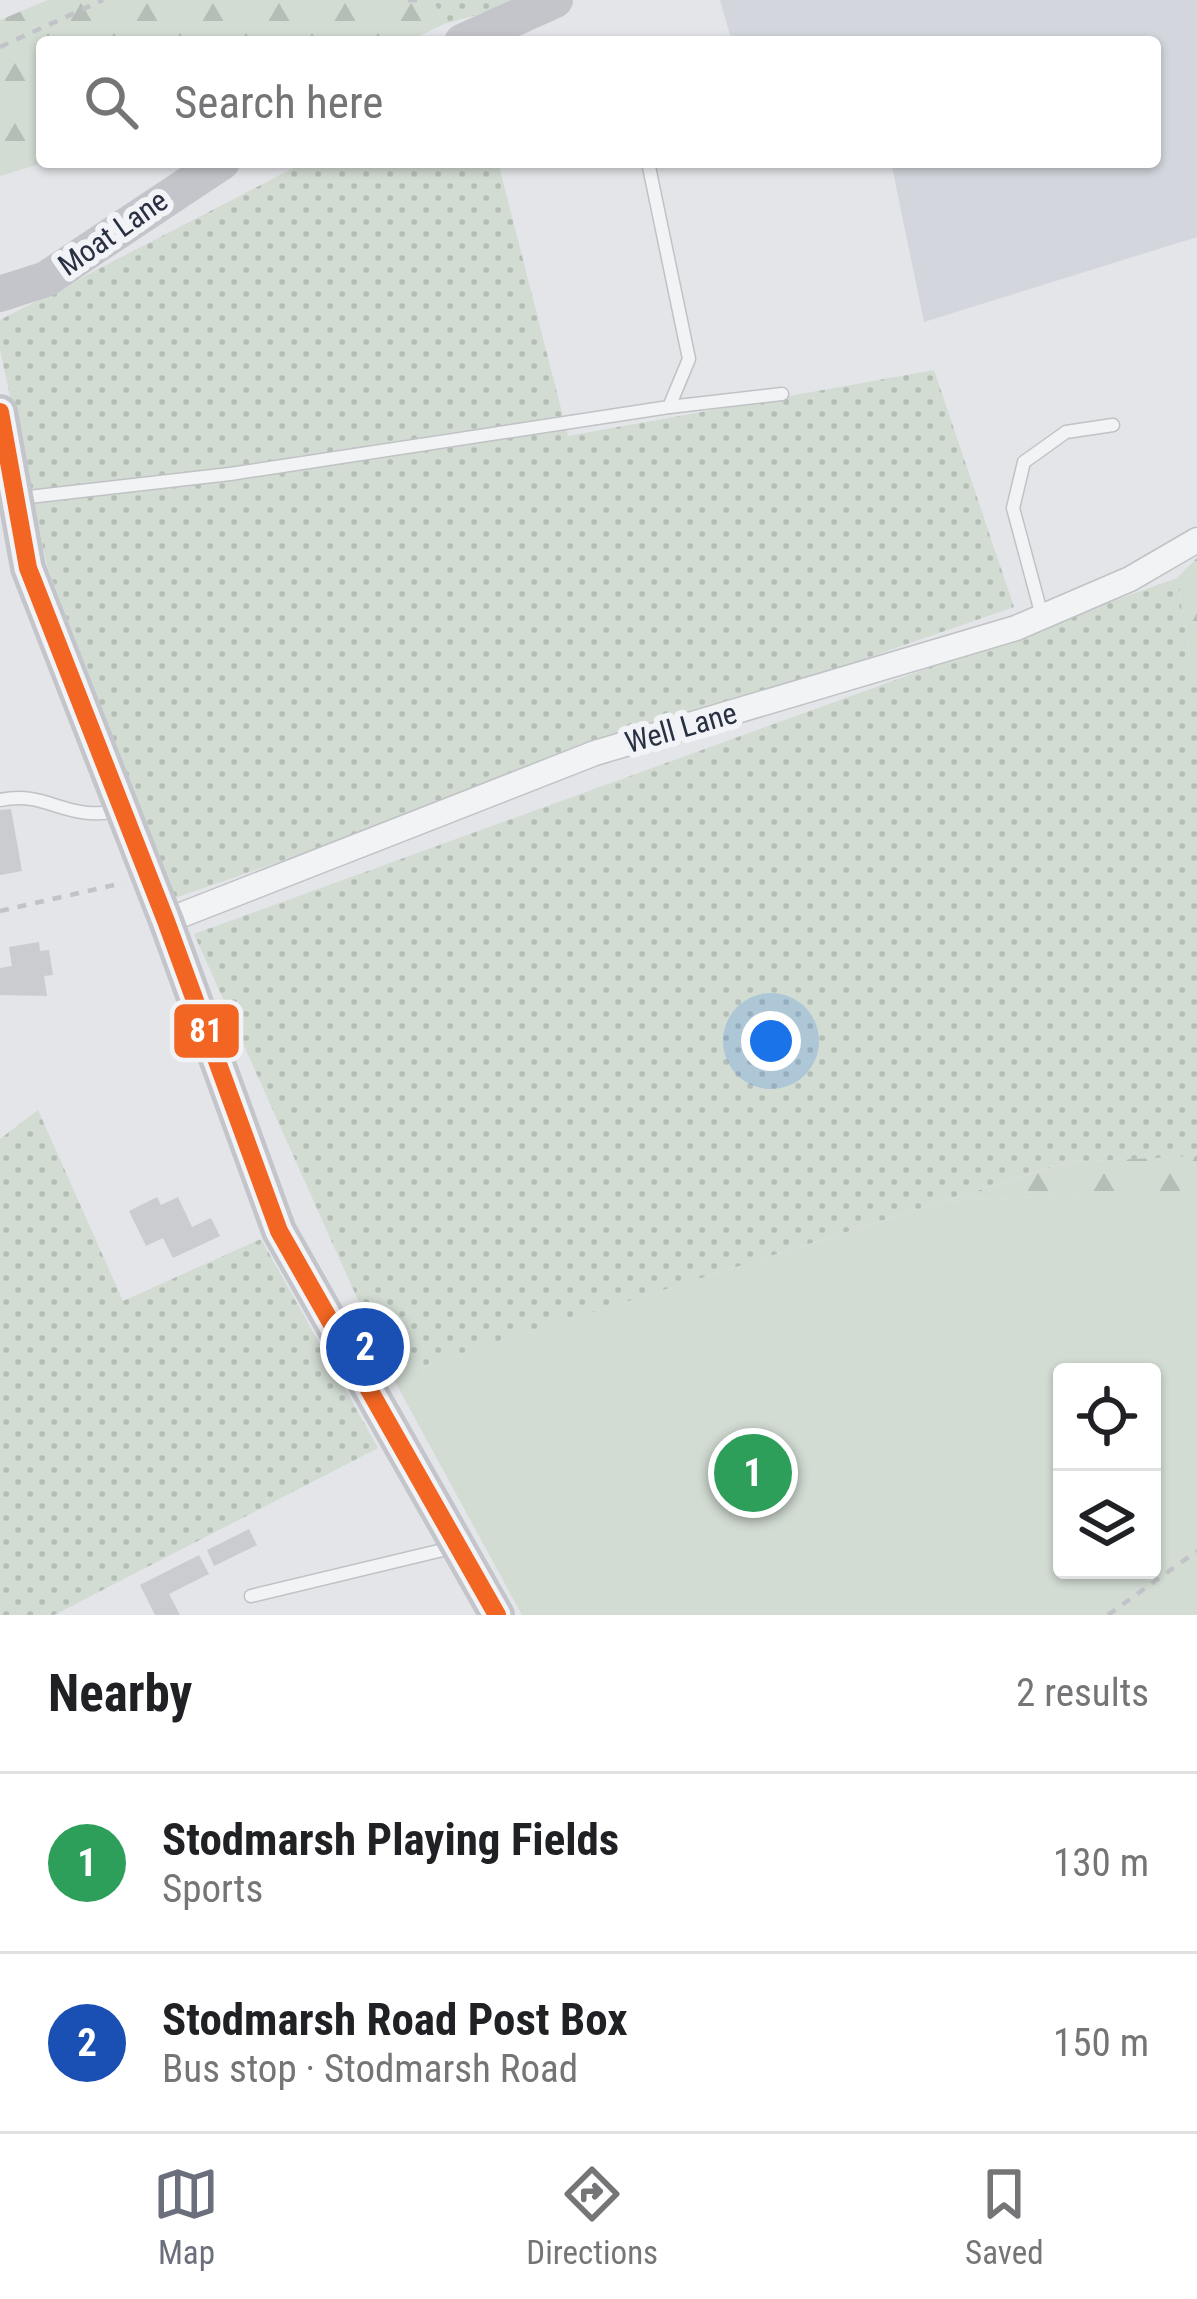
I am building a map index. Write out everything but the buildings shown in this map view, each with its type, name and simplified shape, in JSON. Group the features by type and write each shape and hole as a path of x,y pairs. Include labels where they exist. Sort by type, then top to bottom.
{"street":[{"path":"475,36 555,0"},
{"name":"Moat Lane","path":"0,294 46,279 213,168"},
{"path":"0,412 28,568 166,921 279,1231 497,1615"},
{"name":"Well Lane","path":"166,921 595,753 1016,628 1130,579 1197,540"}],"lane":[{"path":"649,168 689,359 669,407"},
{"path":"19,499 230,474 782,394"},
{"path":"1042,617 1013,508 1024,462 1066,431 1113,425"},
{"path":"0,800 44,801 82,817 121,810"},
{"path":"251,1596 458,1546"}],"path":[{"path":"0,47 103,0"},
{"path":"408,0 418,0"},
{"path":"0,911 147,878"},
{"path":"1108,1615 1197,1551"}],"shaded area":[{"path":"720,0 1197,0 1197,237 924,322 892,168 1161,168 1161,36 730,36"}],"green space":[{"path":"48,0 433,0 444,24 419,36 36,36 36,165 0,176 0,20"},
{"path":"433,0 532,0 444,24"},
{"path":"293,168 500,168 568,436 934,370 1014,607 175,898 47,566 0,350 0,320"},
{"path":"1197,558 1197,673 1192,671 1177,578"},
{"path":"1177,578 1192,671 1197,673 1197,1156 1068,1162 392,1376 194,934"},
{"path":"38,1110 123,1301 261,1239 378,1448 54,1615 0,1615 0,1139"},
{"path":"1197,1156 1197,1212 1087,1195 945,1201 1069,1162"},
{"path":"1087,1195 1197,1212 1197,1615 522,1615 392,1376 945,1201"}],"transit line":[{"name":"81","path":"0,412 28,568 166,921 279,1231 497,1615"}],"place":[{"name":"Stodmarsh Road Post Box","path":"365,1347"},
{"name":"Stodmarsh Playing Fields","path":"753,1473"}]}
